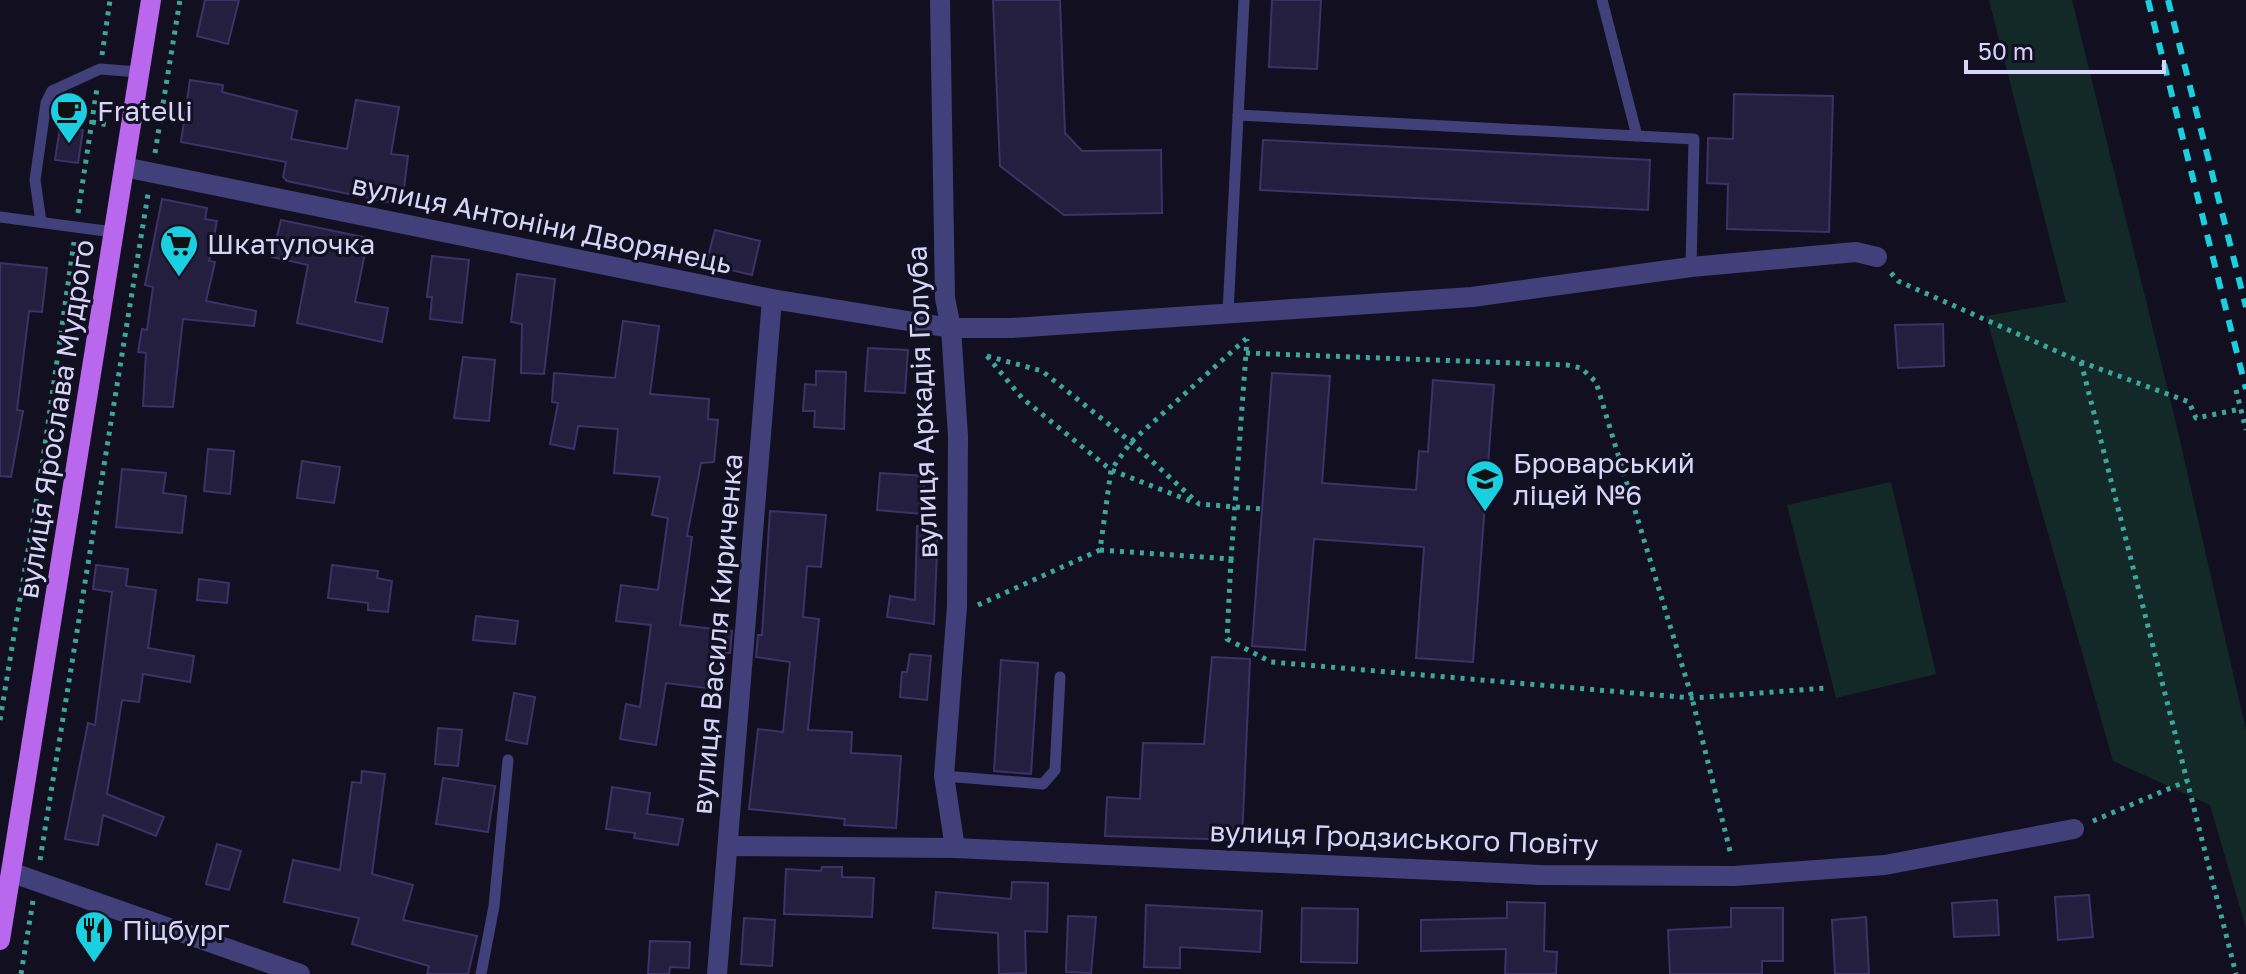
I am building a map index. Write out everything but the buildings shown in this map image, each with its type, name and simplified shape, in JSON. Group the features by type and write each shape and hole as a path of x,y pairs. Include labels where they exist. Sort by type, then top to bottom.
{"main road":[{"name":"вулиця Ярослава Мудрого","path":"1,930 13,873 151,0"}],"street":[{"name":"вулиця Аркадія Голуба","path":"940,0 945,298 951,328 958,436 957,606 944,776 955,848"},
{"name":"вулиця Антоніни Дворянець","path":"124,167 772,299 951,328 1472,297 1691,267 1856,252 1877,257"},
{"name":"вулиця Василя Кириченка","path":"717,974 772,299"},
{"name":"вулиця Гродзиського Повіту","path":"728,846 955,848 1540,875 1734,876 1885,865 2074,829"},
{"path":"13,873 300,974"}],"lane":[{"path":"1238,313 1238,115 1244,0"},
{"path":"1602,0 1637,136"},
{"path":"41,222 35,180 46,103 52,91 100,69 139,72"},
{"path":"1238,115 1694,139 1691,267"},
{"path":"0,217 113,232"},
{"path":"944,776 1043,784 1055,770 1060,677"},
{"path":"481,974 494,906 508,760"}],"path":[{"path":"0,720 42,466 110,0"},
{"path":"21,974 180,0"},
{"path":"92,122 108,125"},
{"path":"1877,257 1898,281 2081,362 2189,402 2196,418 2241,409"},
{"path":"1238,313 1247,338 1227,639 1271,662 1692,698 1827,688"},
{"path":"951,328 987,356 1022,398 1111,470 1199,504 1262,509"},
{"path":"1100,550 1111,470 1131,442 1247,338"},
{"path":"1246,353 1567,365 1589,374 1596,382 1692,698 1734,876"},
{"path":"987,356 1042,371 1131,442 1199,504"},
{"path":"2081,362 2236,974"},
{"path":"2236,390 2246,430"},
{"path":"957,606 978,604 1100,550 1231,559"},
{"path":"2074,829 2187,781"}],"green space":[{"path":"1989,0 2072,0 2175,419 2246,730 2246,928 2210,805 2113,761 1986,316 2066,302"},
{"path":"1891,482 1936,674 1836,698 1787,505"}],"railway":[{"path":"2148,0 2246,389"},
{"path":"2168,0 2246,307"}],"place":[{"name":"Fratelli","path":"69,145"},
{"name":"Шкатулочка","path":"179,278"},
{"name":"Броварський ліцей №6","path":"1485,513"},
{"name":"Піцбург","path":"94,964"}]}
